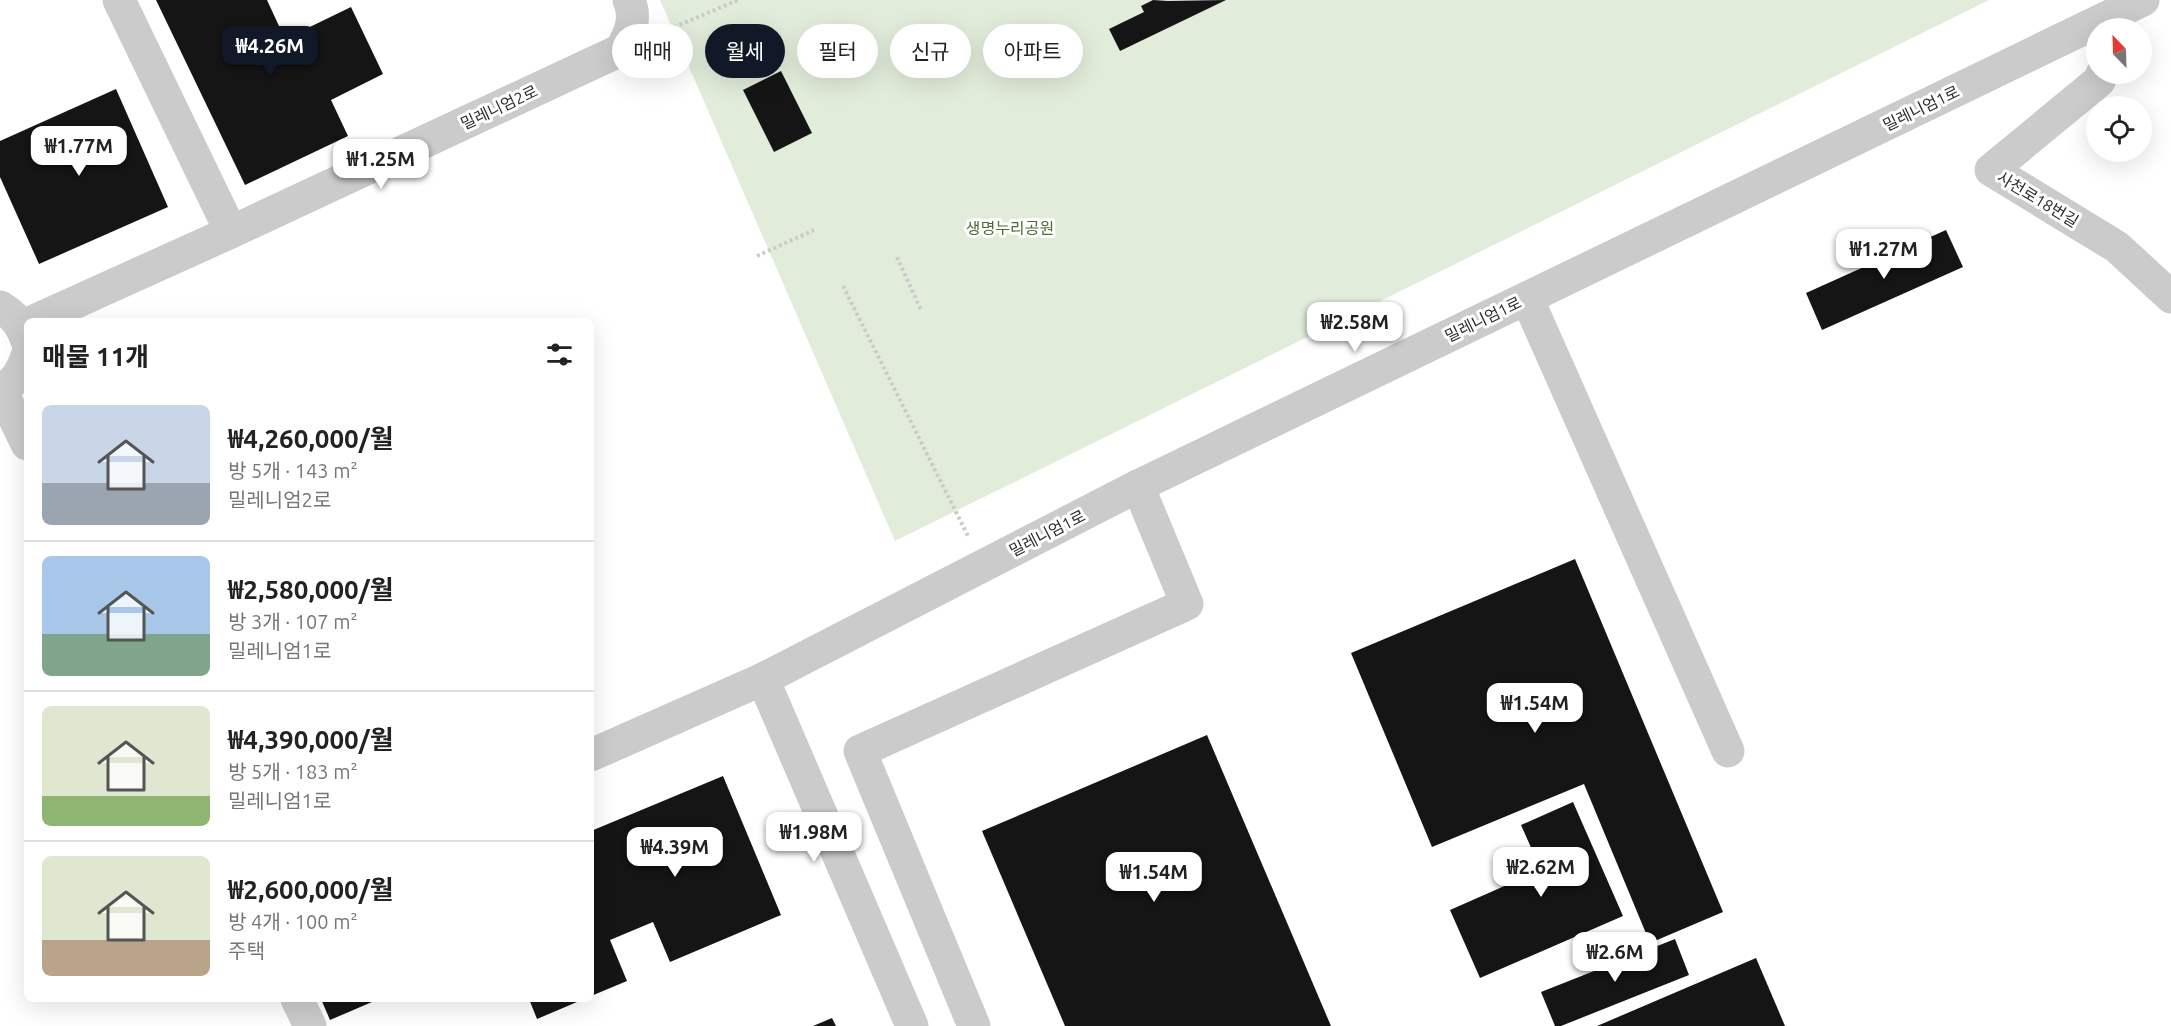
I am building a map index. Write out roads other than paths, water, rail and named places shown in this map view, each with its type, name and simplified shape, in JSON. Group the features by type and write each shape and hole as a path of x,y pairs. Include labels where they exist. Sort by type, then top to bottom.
{"street":[{"path":"119,0 231,232"},
{"name":"밀레니엄2로","path":"47,318 621,50 632,31 632,6 629,0"},
{"name":"밀레니엄1로","path":"594,754 763,679 1138,486 2129,12"},
{"name":"사천로18번길","path":"2095,84 1991,170 2117,247 2171,297"},
{"path":"1527,298 1728,751"},
{"path":"23,329 22,370 13,382 0,391 24,438"},
{"path":"974,1026 860,750 1188,604 1138,486"},
{"path":"763,679 912,1026"},
{"path":"298,1002 310,1026"}],"park label":[{"name":"생명누리공원","path":"1010,228"}]}
